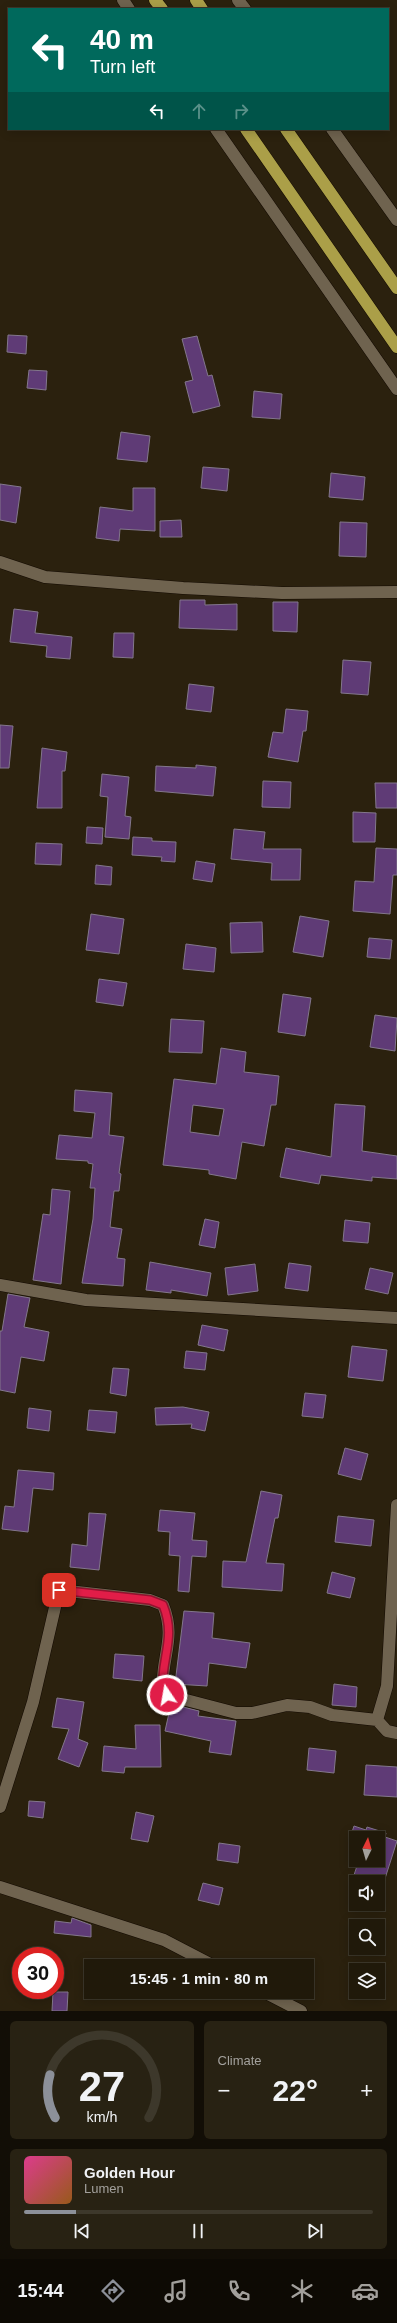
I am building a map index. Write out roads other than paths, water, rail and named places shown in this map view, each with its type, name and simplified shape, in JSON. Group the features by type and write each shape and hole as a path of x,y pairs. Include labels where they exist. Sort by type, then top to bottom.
{"highway":[{"path":"155,0 161,8"},
{"path":"247,130 397,347"},
{"path":"287,130 397,288"}],"street":[{"path":"122,0 128,8"},
{"path":"238,0 244,8"},
{"path":"217,130 397,389"},
{"path":"333,130 397,220"},
{"path":"0,562 45,577 183,588 282,593 397,592"},
{"path":"0,1284 86,1300 397,1318"},
{"path":"377,1720 387,1686 397,1505"},
{"path":"0,1807 33,1702 59,1590 150,1600 163,1605 169,1619 169,1640 162,1682 163,1691 167,1695 236,1713 252,1713 287,1705 310,1707 332,1715 377,1720 387,1731 397,1733"},
{"path":"0,1887 164,1940 201,1959"},
{"path":"278,1999 301,2011"}]}
